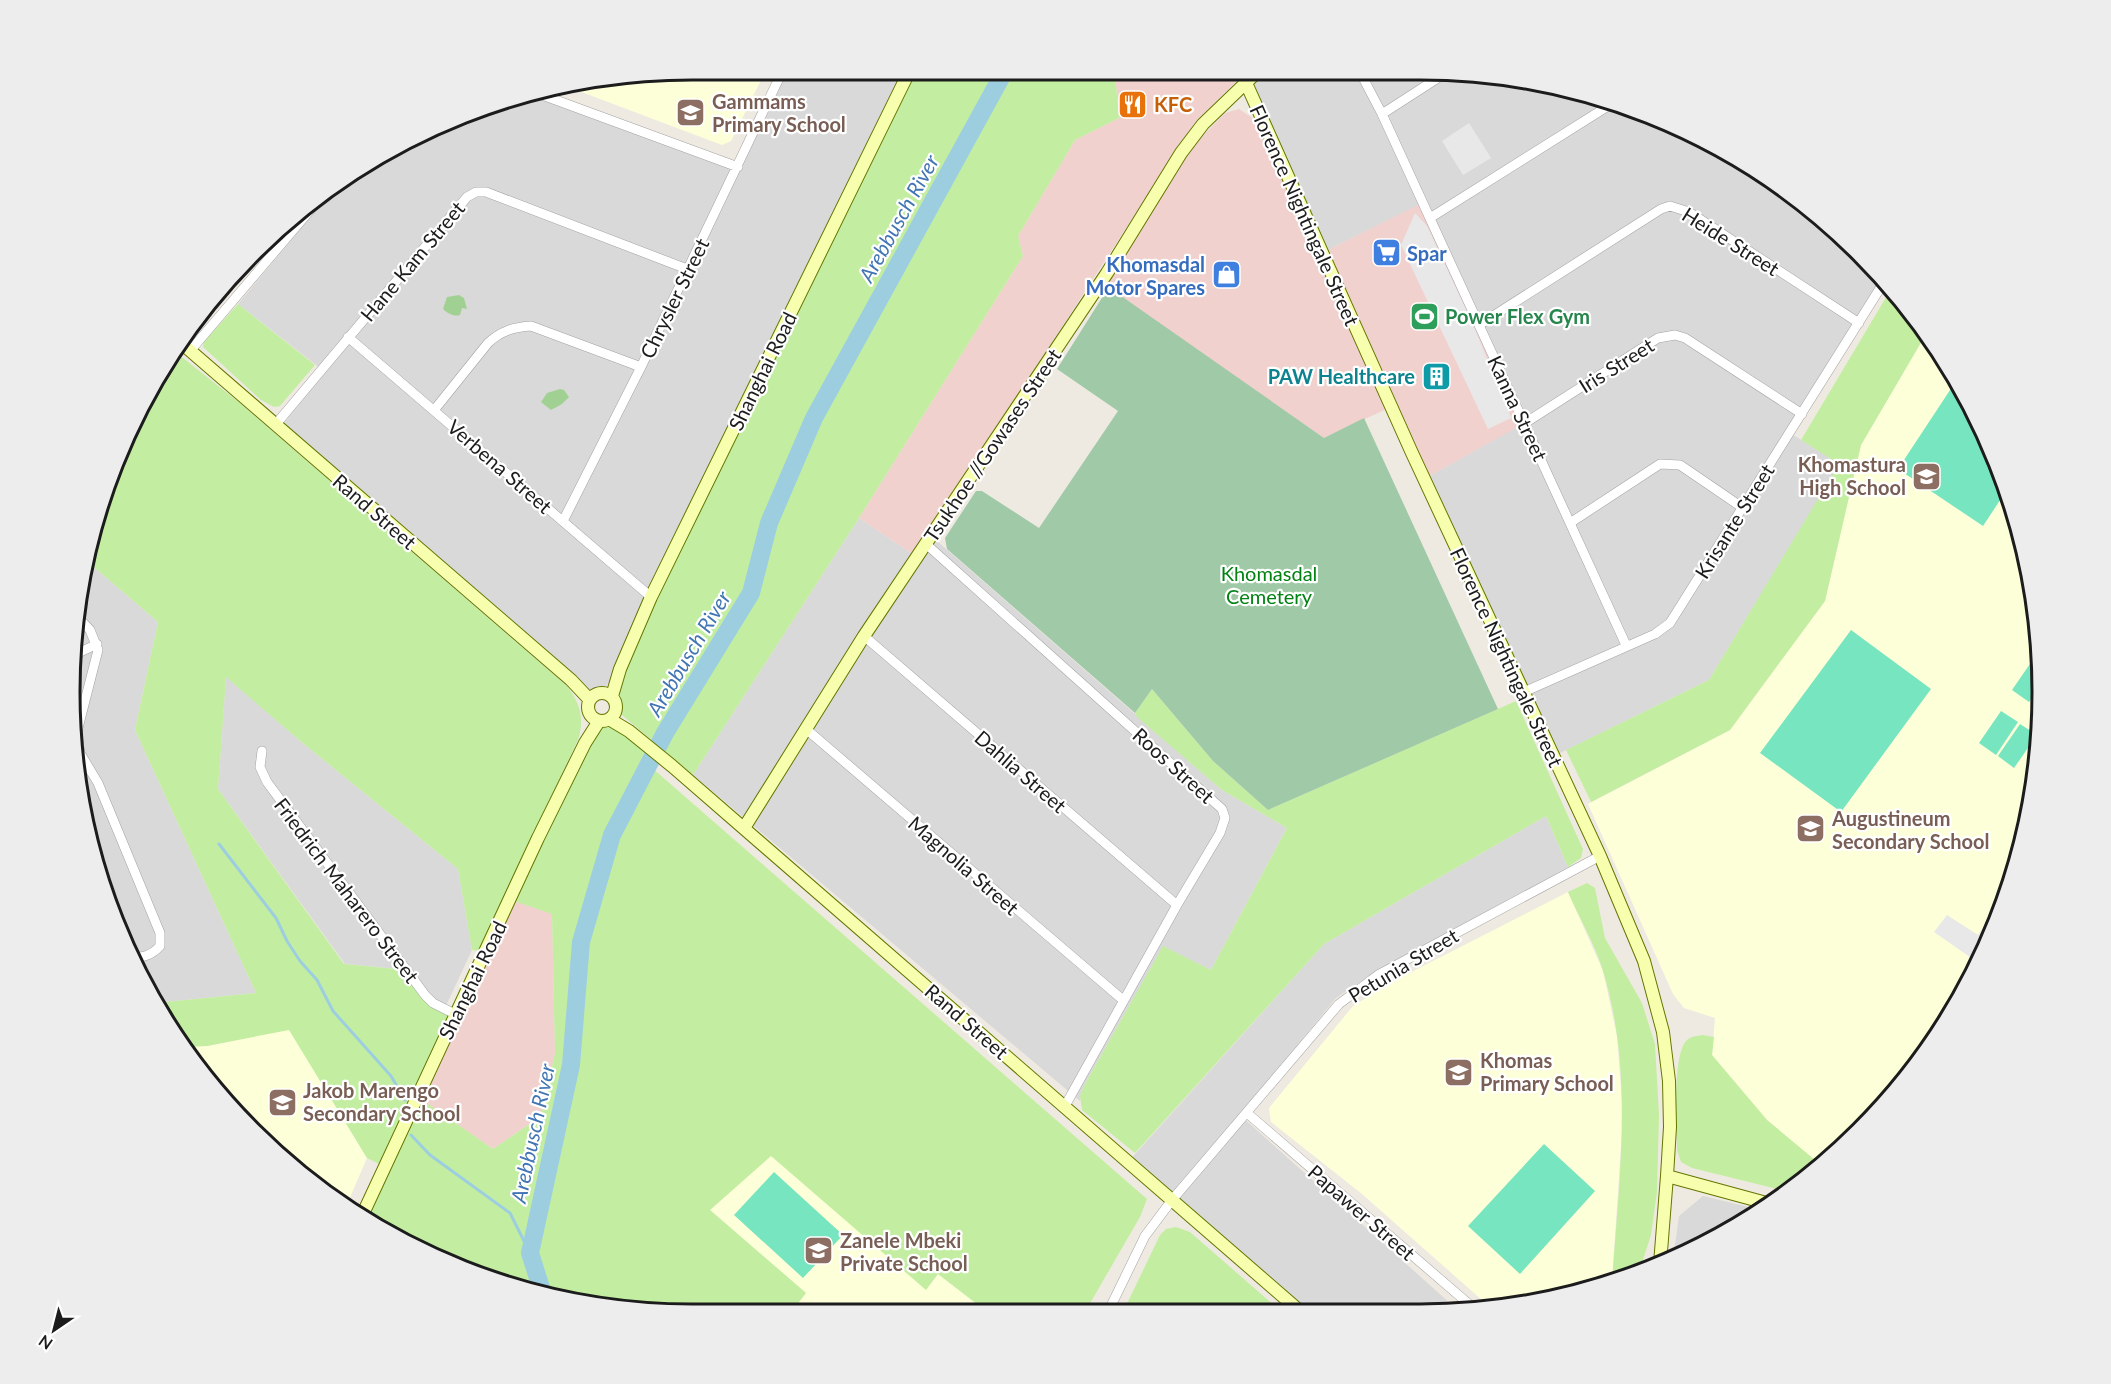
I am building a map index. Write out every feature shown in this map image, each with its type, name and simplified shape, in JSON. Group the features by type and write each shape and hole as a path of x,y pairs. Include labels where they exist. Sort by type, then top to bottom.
{"street":[{"name":"Chrysler Street","path":"563,520 641,367 778,80"},
{"name":"Shanghai Road","path":"599,695 620,669 651,597 905,80"},
{"name":"Tsukhoe //Gowases Street","path":"744,828 864,636 1107,273 1186,145 1245,80"},
{"name":"Florence Nightingale Street","path":"1249,80 1412,453 1600,856 1644,961 1663,1032 1670,1106 1660,1255"},
{"name":"Kanna Street","path":"1364,80 1382,114 1626,645"},
{"path":"1382,114 1434,80"},
{"path":"547,97 738,166"},
{"path":"1430,218 1604,108"},
{"name":"Hane Kam Street","path":"276,424 467,197 476,192 486,192 687,269"},
{"name":"Heide Street","path":"1479,325 1661,209 1670,206 1689,212 1859,323"},
{"path":"190,351 302,220"},
{"name":"Krisante Street","path":"1524,692 1655,634 1670,623 1880,288"},
{"path":"435,409 497,334 520,327 531,326 641,367"},
{"name":"Iris Street","path":"1524,423 1658,338 1675,335 1685,338 1802,414"},
{"name":"Verbena Street","path":"348,337 435,409 651,597"},
{"name":"Rand Street","path":"186,347 571,680 599,695"},
{"path":"1570,523 1660,464 1680,465 1743,508"},
{"name":"Roos Street","path":"926,544 1222,808 1225,818 1220,833 1123,1000 1065,1106"},
{"path":"81,721 97,655 97,644 84,622"},
{"name":"Dahlia Street","path":"864,636 1177,905"},
{"path":"81,652 97,644"},
{"path":"599,695 615,703 603,716 587,710 599,695"},
{"name":"Shanghai Road","path":"365,1209 585,742 603,716"},
{"name":"Rand Street","path":"603,716 631,732 672,766 1292,1304"},
{"name":"Magnolia Street","path":"806,729 1123,1000"},
{"name":"Friedrich Maharero Street","path":"262,751 260,767 267,782 425,994 433,1003 455,1014"},
{"path":"84,765 98,783 160,933 160,946 156,951 147,957 140,957"},
{"name":"Petunia Street","path":"1112,1304 1145,1236 1172,1200 1339,1004 1385,971 1600,856"},
{"name":"Papawer Street","path":"1247,1113 1467,1302"},
{"path":"1667,1176 1759,1201"}],"shaded area":[{"name":"Gammams Primary School","path":"761,80 731,141 722,145 577,90 652,81"},
{"path":"778,80 906,80 620,669 601,692 596,693 571,680 284,423 325,372 238,304 320,205 352,183 421,143 458,126 533,100 547,97 738,166"},
{"path":"1116,80 1235,80 1236,82 1195,122 914,555 859,518 1023,256 1018,236 1075,140 1119,118"},
{"path":"1248,80 1459,81 1538,91 1616,112 1690,143 1759,183 1823,231 1880,288 1790,433 1840,464 1709,680 1554,756 1424,479 1524,423 1421,204 1322,253 1246,82"},
{"path":"1239,109 1251,117 1322,253 1422,203 1525,423 1424,479 1391,407 1324,438 1104,286 1190,149 1225,113"},
{"path":"1469,123 1491,158 1463,175 1442,141"},
{"path":"1415,213 1427,226 1472,322 1511,418 1488,429 1401,245"},
{"name":"Augustineum Secondary School","path":"1921,342 1968,421 1985,458 2011,533 2020,573 2030,652 2032,692 2030,732 2020,811 2011,851 1985,926 1968,963 1928,1032 1905,1065 1880,1096 1815,1160 1767,1120 1712,1055 1715,1018 1684,1008 1673,994 1588,804 1730,730 1825,601 1861,445"},
{"path":"859,518 914,555 929,534 1222,790 1287,828 1211,970 1163,947 1085,1084 1080,1101 693,775"},
{"path":"93,566 158,622 135,730 256,993 165,1002 126,926 100,851 91,811 81,732 81,652"},
{"path":"226,676 299,740 458,869 472,950 444,1010 407,970 345,964 218,789"},
{"path":"1546,816 1568,867 1368,976 1336,998 1240,1115 1450,1303 1292,1304 1128,1162 1324,944"},
{"name":"Khomas Primary School","path":"1568,892 1603,971 1617,1036 1623,1116 1613,1273 1538,1293 1483,1301 1362,1194 1271,1122 1269,1108 1353,1006 1392,982"},
{"path":"511,900 552,913 555,1053 541,1116 493,1149 417,1097"},
{"path":"1947,915 1978,935 1985,925 1971,957 1934,932"},
{"name":"Jakob Marengo Secondary School","path":"289,1029 367,1158 349,1199 288,1153 231,1096 193,1047 207,1046"},
{"name":"Zanele Mbeki Private School","path":"771,1155 926,1289 938,1274 977,1304 797,1304 806,1293 710,1210"},
{"path":"1703,1196 1749,1207 1675,1248 1679,1216"}],"green space":[{"path":"905,80 1116,80 1119,118 1075,140 1018,236 1023,256 859,518 693,775 616,710 612,696 620,669"},
{"path":"243,276 207,318 231,288"},
{"name":"Khomasdal Cemetery","path":"1114,291 1324,438 1364,418 1498,709 1268,810 1213,761 1152,689 1135,713 947,549 945,538 976,491 982,491 1039,528 1118,411 1057,369 1105,293"},
{"path":"459,295 464,298 467,309 462,308 458,315 443,309 447,297"},
{"path":"1887,296 1921,342 1861,445 1825,601 1730,730 1591,802 1566,750 1709,680 1839,464 1801,440"},
{"path":"238,304 315,365 280,406 274,407 261,400 203,347 204,342"},
{"path":"181,356 241,404 567,686 578,705 581,725 578,740 478,951 472,950 458,869 299,740 226,677 218,789 344,964 407,970 425,995 455,1014 418,1097 493,1149 541,1116 555,1053 552,914 511,900 599,721 609,719 655,753 612,835 581,942 575,1009 582,941 600,878 615,834 651,767 1147,1199 1140,1217 1090,1304 977,1304 938,1274 926,1290 771,1156 710,1210 806,1293 797,1304 652,1303 573,1293 542,1286 532,1259 540,1286 458,1258 421,1241 365,1209 385,1167 367,1158 289,1030 207,1046 193,1047 165,1002 256,993 135,730 158,622 93,566 100,533 126,458 143,421"},
{"path":"1951,389 1985,458 2000,499 1983,526 1898,469"},
{"path":"564,390 569,397 562,404 551,410 541,402 547,393"},
{"path":"1851,630 1931,689 1841,812 1760,753"},
{"path":"2031,663 2032,692 2029,702 2012,690"},
{"path":"1152,689 1213,761 1268,810 1516,701 1583,849 1581,858 1568,867 1546,816 1324,944 1135,1153 1082,1110 1080,1096 1085,1084 1163,946 1211,970 1287,828 1222,790 1137,717 1135,713"},
{"path":"2001,711 2018,722 1996,755 1979,743"},
{"path":"2020,724 2030,731 2028,747 2014,768 1998,756"},
{"path":"1587,883 1595,888 1605,938 1642,1003 1655,1044 1659,1115 1657,1192 1651,1235 1642,1262 1613,1273 1622,1126 1618,1048 1613,1009 1600,961 1568,892"},
{"path":"1703,1035 1714,1037 1712,1055 1767,1120 1815,1160 1776,1189 1692,1168 1681,1162 1677,1150 1677,1076 1682,1049 1686,1041"},
{"path":"1544,1144 1595,1191 1520,1274 1468,1226"},
{"path":"774,1172 843,1235 803,1278 734,1215"},
{"path":"1176,1227 1190,1232 1273,1304 1127,1304 1160,1235 1166,1229"}],"waterway":[{"name":"Arebbusch River","path":"540,1286 530,1253 571,1065 581,942 612,835 665,733 751,593 769,523 814,418 1000,80"},
{"path":"219,844 276,918 287,941 300,961 317,980 333,1011 391,1076 405,1100"},
{"path":"411,1135 430,1155 510,1213 530,1253"}],"place":[{"name":"KFC","path":"1133,104"},
{"name":"Gammams Primary School","path":"691,113"},
{"name":"Spar","path":"1386,253"},
{"name":"Khomasdal Motor Spares","path":"1226,275"},
{"name":"Power Flex Gym","path":"1424,316"},
{"name":"PAW Healthcare","path":"1436,376"},
{"name":"Khomastura High School","path":"1927,476"},
{"name":"Augustineum Secondary School","path":"1811,829"},
{"name":"Khomas Primary School","path":"1459,1072"},
{"name":"Jakob Marengo Secondary School","path":"282,1102"},
{"name":"Zanele Mbeki Private School","path":"819,1251"}]}
